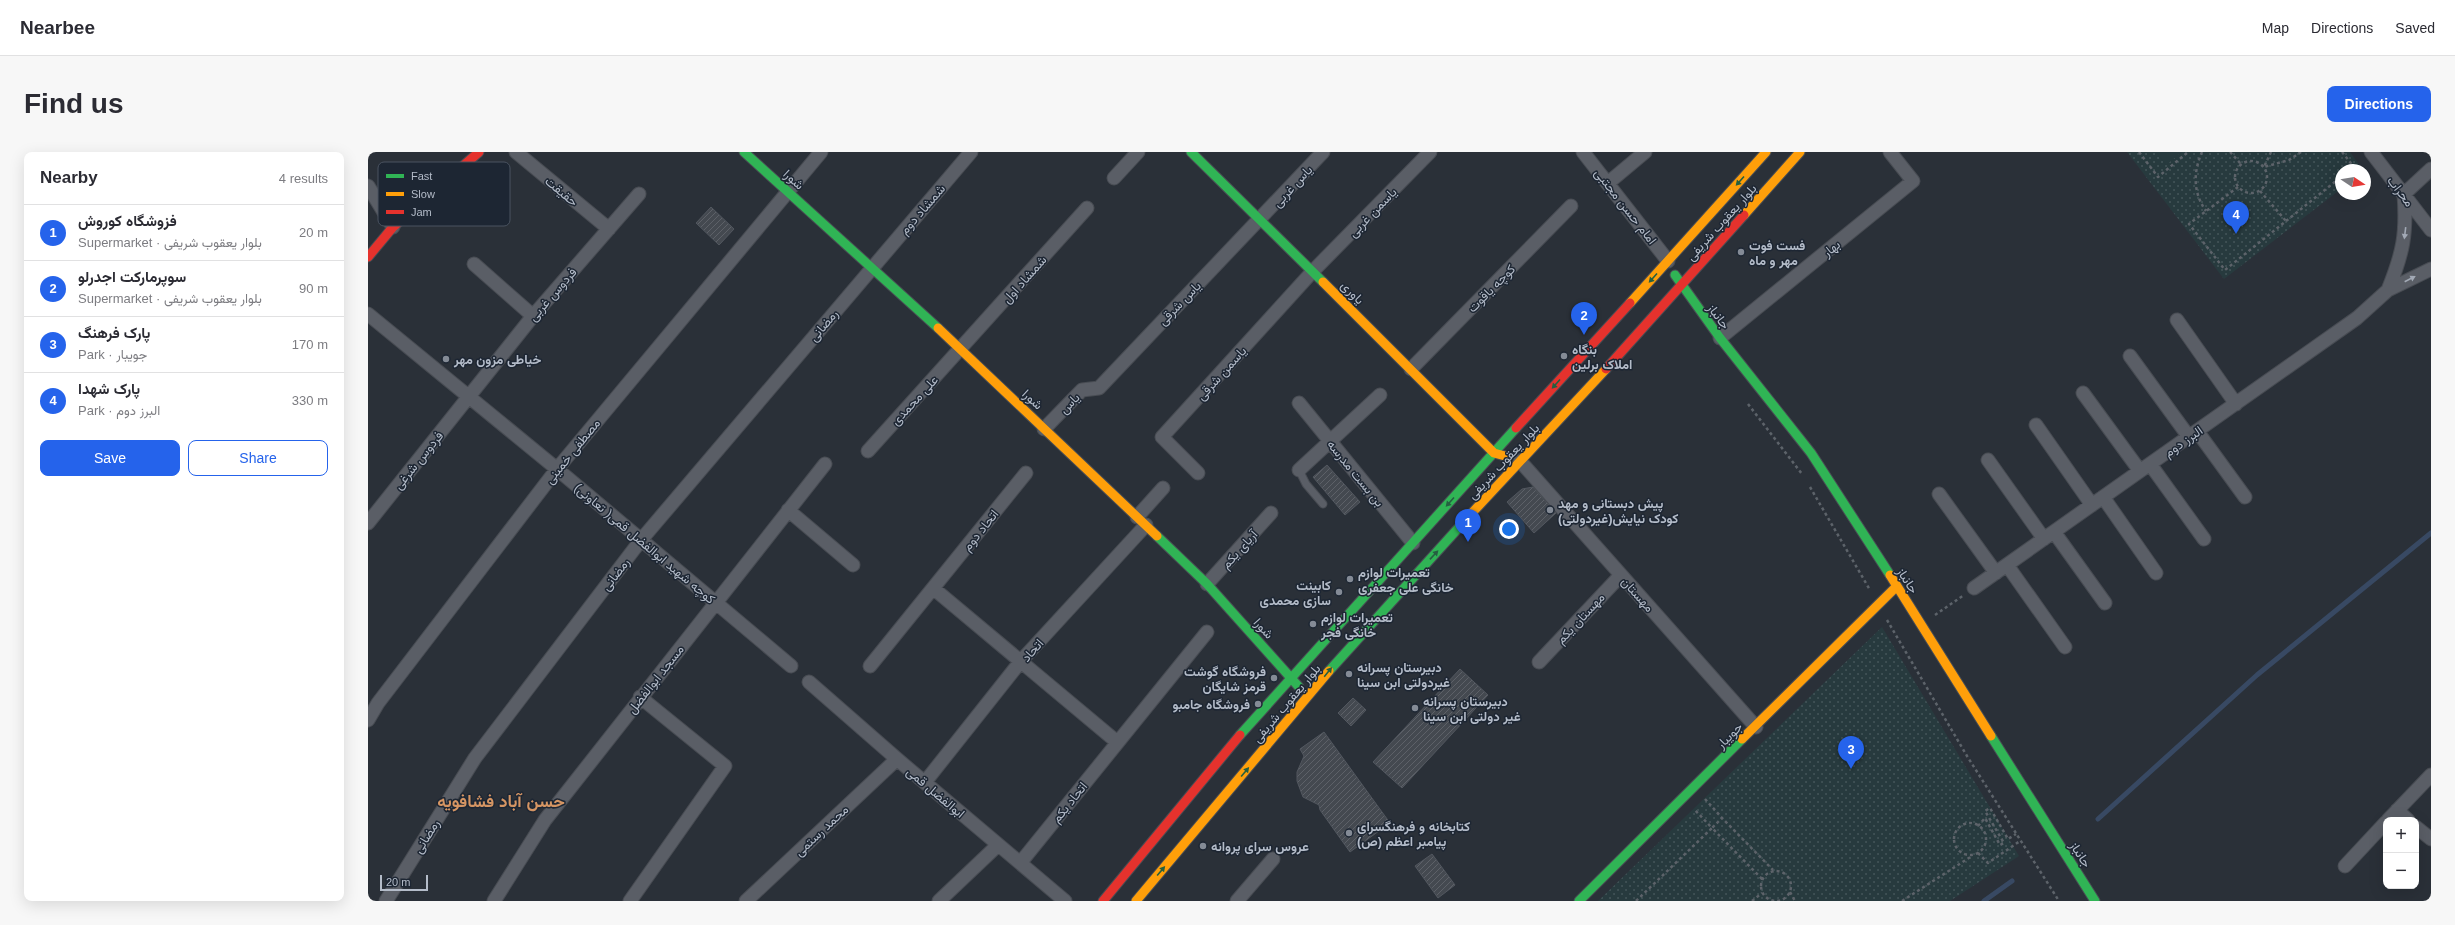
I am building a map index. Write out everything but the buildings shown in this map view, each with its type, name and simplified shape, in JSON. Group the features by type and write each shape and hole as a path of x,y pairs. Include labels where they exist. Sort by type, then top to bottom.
{"street":[{"name":"حقیقت","path":"516,152 609,229"},
{"name":"شورا","path":"744,152 961,349 1142,521 1207,584 1308,697"},
{"name":"مصطفی خمینی","path":"368,720 557,469 821,152"},
{"name":"شمشاد دوم","path":"872,267 971,152"},
{"path":"1114,178 1138,152"},
{"name":"یاوری","path":"1191,152 1313,271 1494,453"},
{"name":"یاس غربی","path":"1260,219 1323,152"},
{"name":"یاسمن غربی","path":"1313,271 1430,152"},
{"name":"امام حسن مجتبی","path":"1583,152 1668,261"},
{"path":"1608,183 1644,152"},
{"name":"بلوار یعقوب شریفی","path":"1103,901 1255,717 1766,152"},
{"name":"بلوار یعقوب شریفی","path":"1136,901 1353,642 1681,286 1800,152"},
{"name":"بهار","path":"1720,338 1914,181 1890,152"},
{"name":"محراب","path":"2371,152 2431,230"},
{"path":"465,162 475,153"},
{"path":"2388,290 2402,256 2406,224 2404,194 2431,169"},
{"path":"368,186 378,202"},
{"name":"فردوس غربی","path":"468,397 533,316 639,194"},
{"name":"کوچه یاقوت","path":"1411,369 1571,206"},
{"name":"شمشاد اول","path":"961,349 1087,208"},
{"name":"یاس شرقی","path":"1098,388 1260,219"},
{"path":"368,257 393,227"},
{"name":"جانباز","path":"1668,261 1681,286 1810,454 1897,586 2095,901"},
{"path":"474,264 533,316"},
{"name":"رمضانی","path":"386,901 474,758 641,540 872,267"},
{"path":"2388,290 2431,269"},
{"name":"یاسمن شرقی","path":"1198,472 1162,437 1313,271"},
{"name":"البرز دوم","path":"1974,588 2357,318 2388,290"},
{"name":"کوچه شهید ابوالفضل قمی( تعاونی)","path":"368,314 557,469 790,666"},
{"path":"2177,320 2236,404"},
{"name":"علی محمدی","path":"868,451 961,349"},
{"path":"2130,356 2245,497"},
{"name":"یاس","path":"1044,428 1082,390 1098,388"},
{"path":"2083,393 2204,539"},
{"path":"1299,470 1380,396"},
{"name":"فردوس شرغی","path":"369,520 468,397"},
{"name":"بن بست مدرسه","path":"1299,403 1413,543"},
{"path":"2036,425 2092,505"},
{"path":"1494,453 1520,461"},
{"path":"1988,460 2105,603"},
{"name":"مهستان","path":"1520,461 1756,727"},
{"name":"مسجد ابوالفضل","path":"494,901 545,820 825,464"},
{"name":"اتحاد دوم","path":"870,666 1026,473"},
{"name":"اتحاد","path":"925,782 1021,661 1142,521 1163,488"},
{"path":"1939,494 2065,647"},
{"path":"2103,497 2156,573"},
{"path":"788,510 853,565"},
{"name":"آریای یکم","path":"1207,584 1271,513"},
{"name":"مهستان یکم","path":"1539,662 1621,575"},
{"name":"جویبار","path":"1579,901 1897,586"},
{"path":"933,588 1117,742"},
{"name":"اتحاد یکم","path":"1021,862 1207,632"},
{"name":"ابوالفضل قمی","path":"809,682 896,760 925,782 998,845 1021,862 1065,901"},
{"path":"630,901 725,766 640,698"},
{"name":"محمد رستمی","path":"746,901 896,760"},
{"path":"2391,817 2431,775"},
{"path":"2397,810 2405,817"},
{"path":"2345,866 2383,825"},
{"path":"2419,829 2431,839"},
{"path":"939,901 998,845"},
{"path":"1237,901 1274,859"}],"lane":[{"path":"1299,470 1306,484 1323,504"}],"path":[{"path":"2139,152 2158,177 2188,152"},
{"path":"2202,152 2196,165 2196,183 2198,201 2206,211"},
{"path":"2230,152 2242,164"},
{"path":"2238,187 2250,193 2260,191 2266,182 2266,171 2264,166 2271,152"},
{"path":"2238,187 2235,172 2242,164 2251,160 2264,166 2289,160 2301,152"},
{"path":"2342,152 2352,164"},
{"path":"2238,187 2190,224 2225,270 2335,182"},
{"path":"2260,191 2286,221"},
{"path":"1744,398 1805,478"},
{"path":"1809,485 1967,756 2059,901"},
{"path":"1921,624 1974,588"},
{"path":"1701,794 1722,818 1773,870 1783,872 1790,878 1790,892 1795,901"},
{"path":"1690,805 1762,879 1762,893 1769,899 1778,901 1790,892"},
{"path":"1978,826 1985,818 2000,845 2004,843 1985,811 1990,808 2008,839 2016,834"},
{"path":"1636,901 1722,818"},
{"path":"1902,901 1982,850 1986,840 1982,829 1978,826 1963,825 1956,832 1954,837 1959,851 1963,854 1973,855"},
{"path":"1978,853 1988,863 2020,841"},
{"path":"1762,879 1773,870"},
{"path":"1752,901 1762,893"}],"green space":[{"path":"2127,152 2350,152 2359,164 2335,164 2335,194 2224,279"},
{"path":"2156,152 2182,152 2166,165"},
{"path":"1882,627 2019,856 1950,901 1598,901"}],"waterway":[{"path":"2098,819 2257,675 2431,533"},
{"path":"1984,901 2012,881"}],"traffic: fast":[{"path":"744,152 938,328"},
{"path":"1191,152 1323,282"},
{"path":"1675,275 1720,338 1811,453 1890,575"},
{"path":"1240,735 1516,428"},
{"path":"1329,671 1471,514"},
{"path":"1157,536 1207,584 1299,687"},
{"path":"1991,736 2095,901"},
{"path":"1579,901 1742,739"}],"traffic: slow":[{"path":"1630,303 1766,152"},
{"path":"1744,215 1800,152"},
{"path":"1323,282 1494,453 1505,456"},
{"path":"938,328 1157,536"},
{"path":"1471,514 1606,369"},
{"path":"1890,575 1991,736"},
{"path":"1742,739 1897,586"},
{"path":"1136,901 1329,671"}],"traffic: jam":[{"path":"468,162 479,152"},
{"path":"1606,369 1744,215"},
{"path":"368,257 394,226"},
{"path":"1516,428 1630,303"},
{"path":"1103,901 1240,735"}],"place":[{"name":"پارک شهدا","path":"2236,234"},
{"name":"فست فوت مهر و ماه","path":"1741,252"},
{"name":"سوپرمارکت اجدرلو","path":"1584,335"},
{"name":"بنگاه املاک برلین","path":"1564,356"},
{"name":"خیاطی مزون مهر","path":"446,359"},
{"name":"پیش دبستانی و مهد کودک نیایش(غیردولتی)","path":"1550,510"},
{"name":"فزوشگاه کوروش","path":"1468,542"},
{"name":"تعمیرات لوازم خانگی علی جعفری","path":"1350,579"},
{"name":"کابینت سازی محمدی","path":"1339,592"},
{"name":"تعمیرات لوازم خانگی فجر","path":"1313,624"},
{"name":"دبیرستان پسرانه غیردولتی ابن سینا","path":"1349,674"},
{"name":"فروشگاه گوشت قرمز شایگان","path":"1274,678"},
{"name":"فروشگاه جامبو","path":"1258,704"},
{"name":"دبیرستان پسرانه غیر دولتی ابن سینا","path":"1415,708"},
{"name":"پارک فرهنگ","path":"1851,769"},
{"name":"کتابخانه و فرهنگسرای پیامبر اعظم (ص)","path":"1349,833"},
{"name":"عروس سرای پروانه","path":"1203,846"}],"district":[{"name":"حسن آباد فشافویه","path":"501,801"}]}
